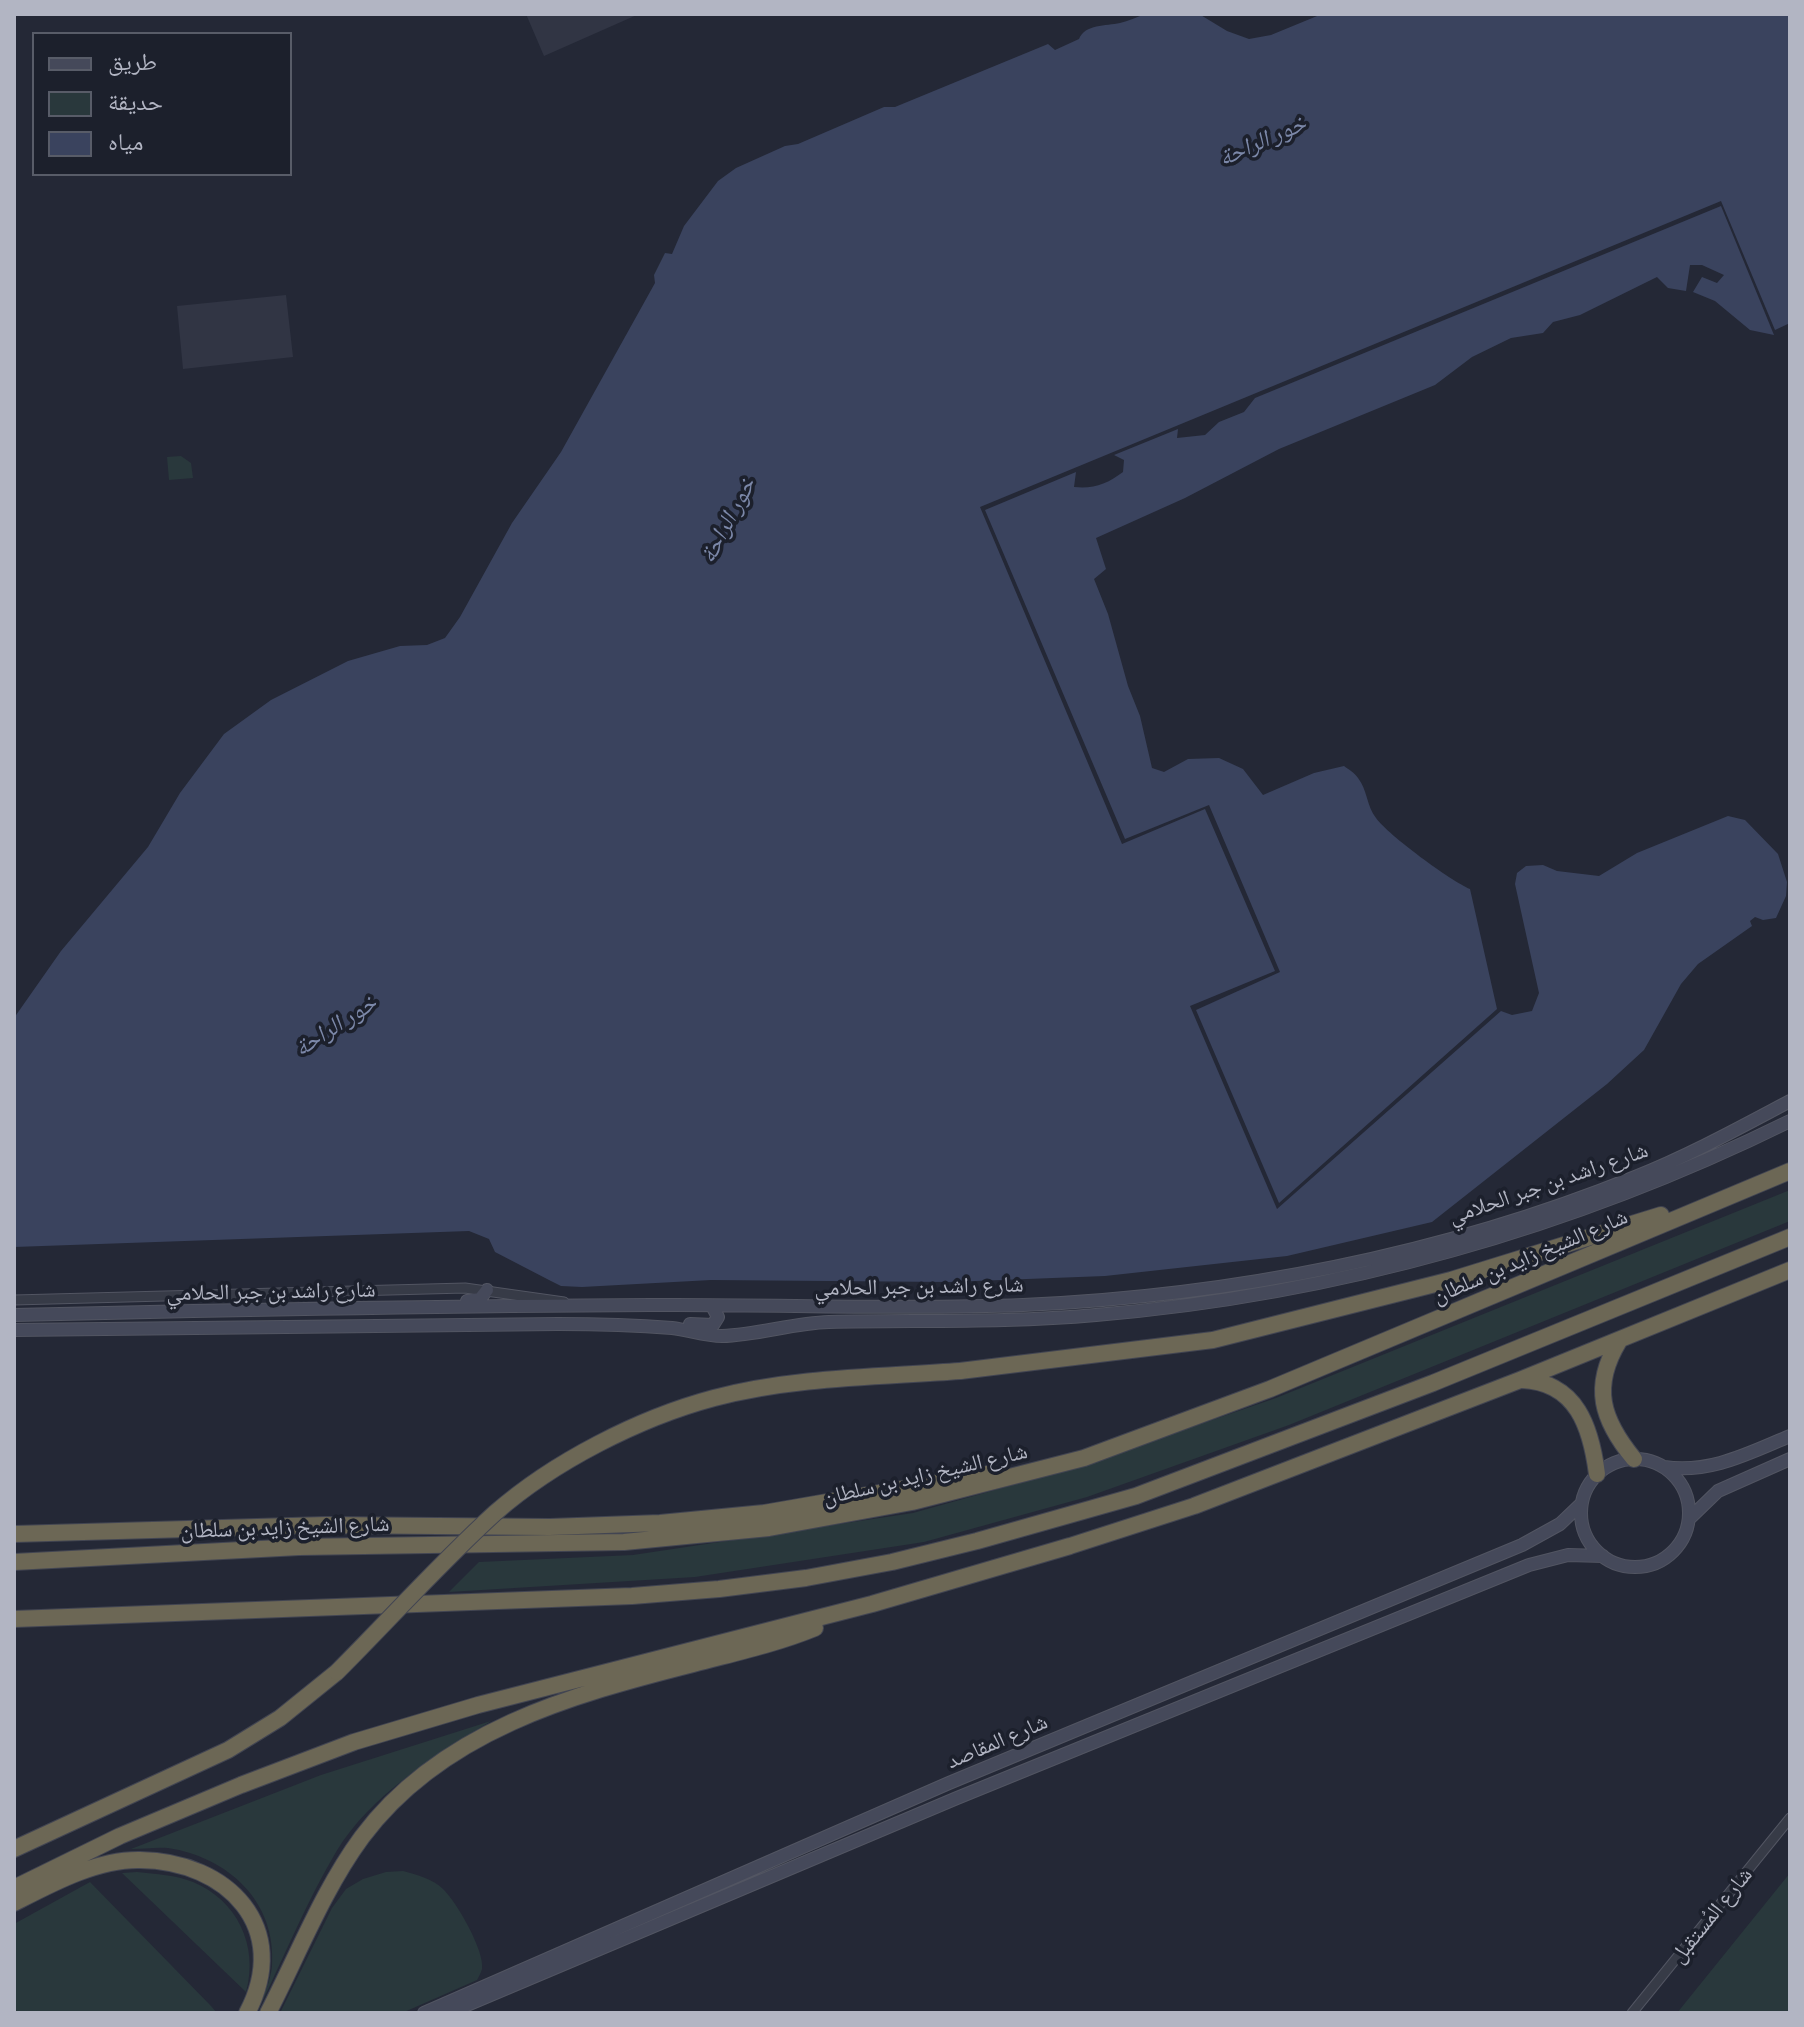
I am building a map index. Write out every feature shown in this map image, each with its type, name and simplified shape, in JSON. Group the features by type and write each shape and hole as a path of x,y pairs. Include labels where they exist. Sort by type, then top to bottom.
{"highway":[{"name":"شارع الشيخ زايد بن سلطان","path":"14,1562 299,1547 624,1542 769,1528 870,1511 1084,1458 1270,1389 1790,1171"},
{"path":"14,1849 228,1750 280,1718 337,1672 497,1512 552,1471 656,1417 714,1398 787,1384 960,1371 1213,1340 1451,1280 1739,1192"},
{"path":"14,1619 632,1596 748,1585 892,1562 1149,1492 1433,1383 1790,1237"},
{"path":"14,1903 120,1836 354,1742 478,1705 872,1604 1194,1506 1619,1341 1790,1270"},
{"path":"1619,1341 1606,1368 1602,1388 1604,1406 1612,1431 1634,1459"},
{"path":"1520,1380 1541,1382 1568,1397 1589,1432 1597,1474"},
{"path":"14,1534 326,1525 550,1527 660,1523 803,1507 1084,1458"},
{"path":"269,2011 341,1869 392,1801 428,1769 478,1738 528,1714 614,1686 802,1633 872,1604"},
{"path":"14,1888 60,1872 138,1860 172,1863 221,1882 253,1918 260,1943 263,1972 247,2013"}],"main road":[{"name":"شارع راشد بن جبر الحلامي","path":"14,1315 583,1305 958,1307 1094,1301 1210,1288 1305,1272 1421,1246 1579,1198 1682,1156 1790,1101"},
{"name":"شارع راشد بن جبر الحلامي","path":"14,1330 558,1324 651,1326 717,1336 826,1322 961,1322 1095,1316 1212,1302 1308,1286 1426,1258 1535,1227 1734,1149 1790,1121"},
{"path":"426,1308 447,1302 480,1299 487,1290"},
{"path":"651,1326 663,1322 713,1325 718,1317 712,1306"},
{"path":"1790,1436 1709,1467 1687,1470 1664,1467 1648,1460 1618,1462 1597,1474 1585,1492 1583,1527 1594,1548 1603,1556 1629,1566 1657,1562 1679,1545 1689,1519 1718,1491 1790,1459"},
{"path":"1664,1467 1681,1484 1686,1495 1689,1519"},
{"name":"شارع المقاصد","path":"424,2013 949,1783 1522,1545 1548,1532 1582,1503"},
{"name":"شارع المقاصد","path":"448,2013 957,1798 1529,1565 1568,1555 1603,1556"}],"street":[{"path":"14,1300 465,1288 583,1305"},
{"name":"شارع المُستقبل","path":"1632,2013 1790,1818"}],"shaded area":[{"path":"526,14 639,14 544,56"},
{"path":"286,295 293,357 183,369 177,306"}],"green space":[{"path":"181,456 191,463 193,478 169,480 167,457"},
{"path":"1790,1190 1790,1221 1289,1425 1087,1497 924,1542 695,1577 449,1592 479,1562 633,1555 913,1513 1070,1469 1276,1398"},
{"path":"491,1721 406,1778 350,1831 316,1888 262,2002 271,1970 271,1943 257,1903 244,1886 229,1872 190,1853 168,1848 131,1849 321,1775"},
{"path":"403,1871 434,1883 455,1904 482,1961 477,1980 402,2013 280,2013 332,1908 346,1889 363,1879"},
{"path":"137,1872 193,1882 222,1900 241,1926 247,1942 249,1975 246,1992 122,1873"},
{"path":"1790,1873 1790,2013 1677,2013"},
{"path":"90,1882 217,2013 14,2013 14,1924"}],"water":[{"name":"خور الراحة","path":"1145,14 1199,14 1227,31 1249,39 1271,35 1322,14 1790,14 1790,323 1775,330 1721,201 980,507 1122,844 1205,809 1275,971 1190,1006 1277,1209 1501,1011 1512,1015 1532,1011 1539,993 1515,884 1517,873 1526,866 1543,865 1557,871 1599,876 1637,853 1728,816 1745,820 1778,854 1787,882 1786,896 1776,918 1763,920 1755,917 1750,921 1752,926 1698,964 1681,984 1644,1050 1607,1084 1432,1222 1287,1256 1105,1276 949,1282 711,1280 582,1287 561,1286 495,1252 489,1239 469,1231 14,1247 14,1018 61,951 148,847 180,793 224,734 271,700 348,661 400,646 427,645 445,638 512,523 561,452 655,283 654,275 665,253 672,254 684,226 718,181 736,168 785,146 798,144 884,107 895,107 1048,44 1055,50 1079,39 1091,28 1120,23"},
{"path":"1721,206 1774,335 1750,330 1715,301 1693,292 1702,277 1717,283 1724,275 1702,265 1690,265 1686,291 1668,288 1657,277 1580,315 1553,322 1543,333 1511,338 1472,357 1435,385 1279,449 1185,498 1096,538 1106,569 1094,579 1140,716 1152,768 1164,772 1188,759 1219,758 1243,769 1263,795 1314,773 1344,766 1361,782 1373,814 1383,826 1420,857 1470,889 1497,1009 1279,1203 1196,1010 1280,972 1209,805 1125,839 985,510 1076,472 1074,487 1106,483 1123,472 1124,460 1114,455 1178,429 1177,438 1205,435 1219,422 1244,412 1255,398"}]}
